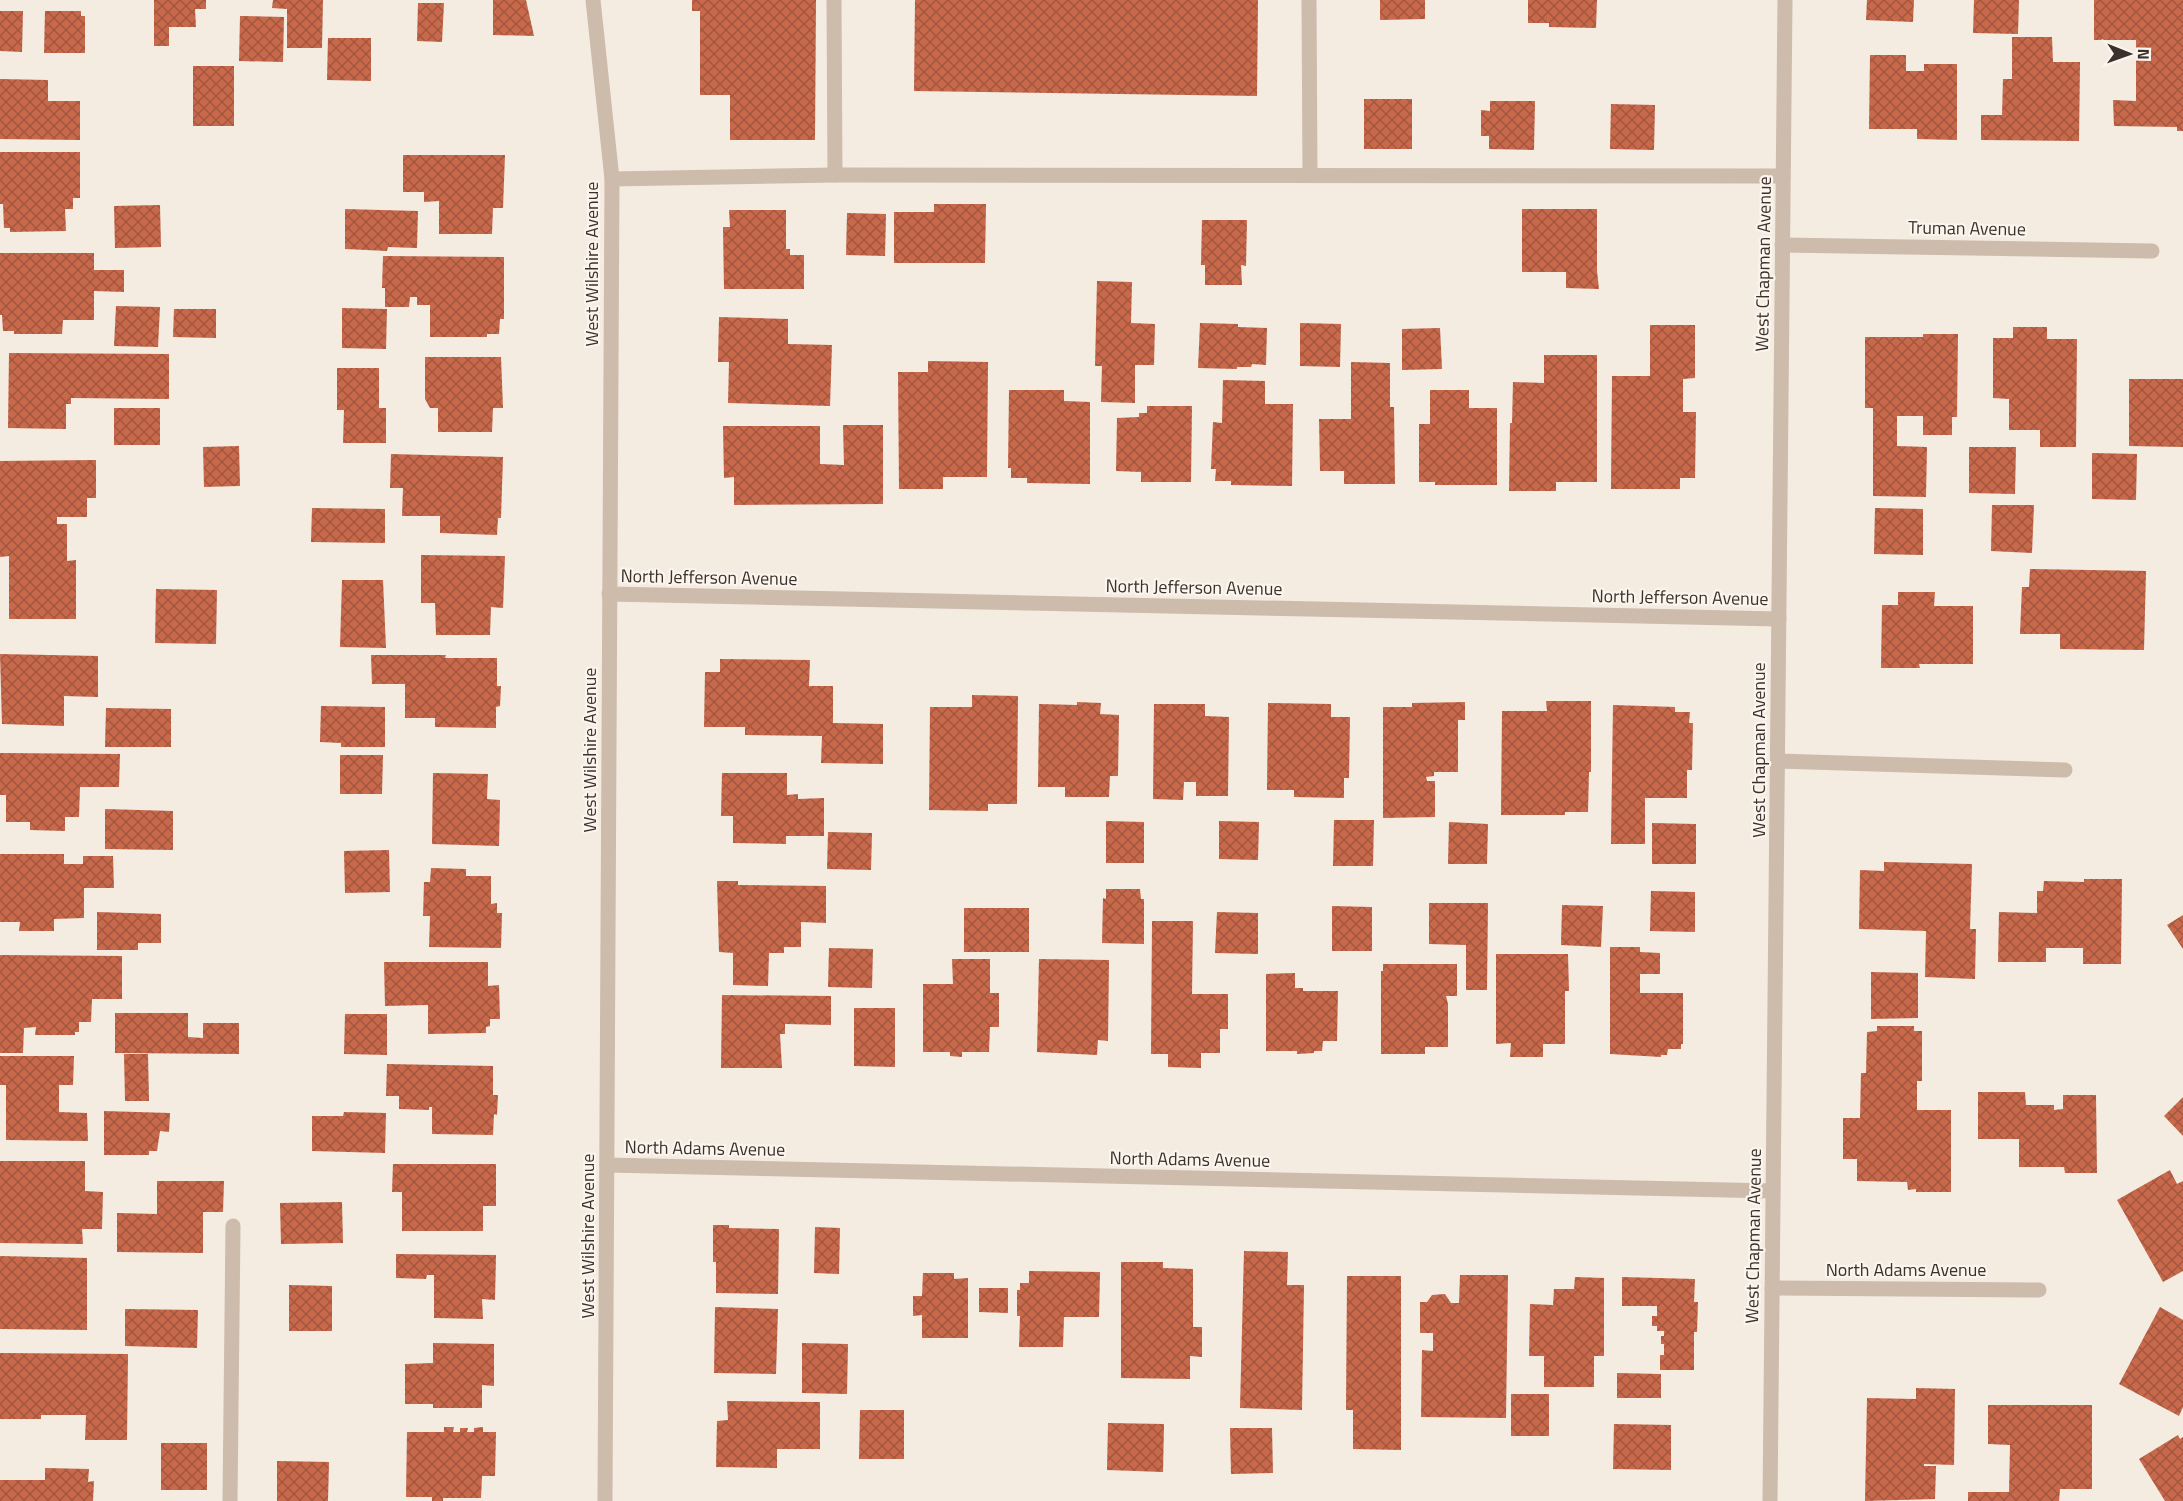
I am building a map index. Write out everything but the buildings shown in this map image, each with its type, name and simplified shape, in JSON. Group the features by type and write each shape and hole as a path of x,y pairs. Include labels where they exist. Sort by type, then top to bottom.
{"street":[{"name":"West Wilshire Avenue","path":"593,0 612,179 605,1501"},
{"path":"834,0 835,175"},
{"path":"1310,0 1310,175"},
{"name":"West Chapman Avenue","path":"1770,1501 1785,0"},
{"path":"612,179 835,175 1784,176"},
{"name":"Truman Avenue","path":"1782,245 2151,251"},
{"name":"North Jefferson Avenue","path":"609,594 1779,619"},
{"path":"1778,761 2065,770"},
{"name":"North Adams Avenue","path":"607,1165 1773,1191"},
{"path":"230,1501 233,1226"},
{"name":"North Adams Avenue","path":"1772,1288 2039,1290"}]}
